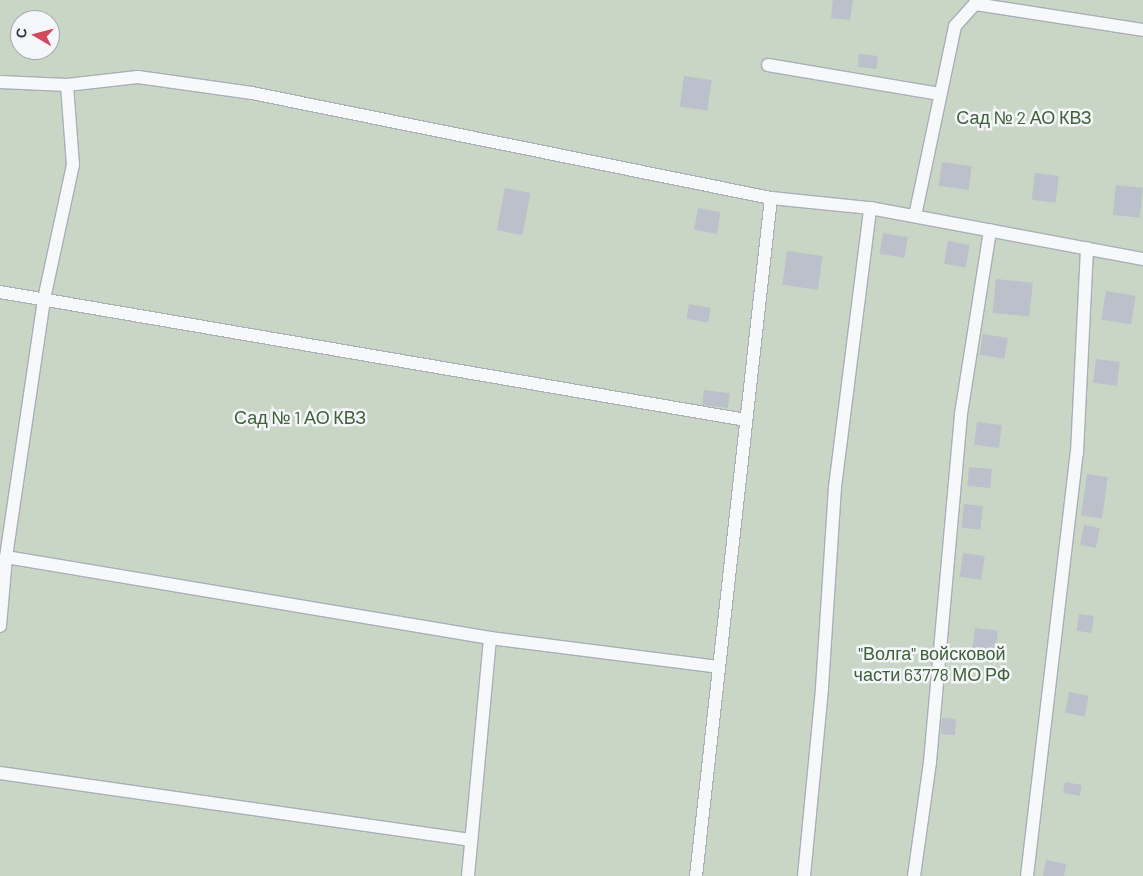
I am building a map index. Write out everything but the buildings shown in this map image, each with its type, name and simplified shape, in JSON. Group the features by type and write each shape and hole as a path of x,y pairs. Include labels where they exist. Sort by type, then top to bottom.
{"lane":[{"path":"915,216 955,26 975,4 1143,30"},
{"path":"768,65 940,94"},
{"path":"0,82 66,85 138,77 252,93 770,198 870,208 1143,259"},
{"path":"0,626 6,557 44,299 73,165 66,85"},
{"path":"696,876 770,198"},
{"path":"804,876 822,688 835,487 870,208"},
{"path":"914,876 930,762 961,414 990,230"},
{"path":"1027,876 1077,453 1087,248"},
{"path":"0,292 746,420"},
{"path":"6,557 490,638 718,667"},
{"path":"468,876 490,638"},
{"path":"0,773 471,840"}],"green space":[{"path":"0,0 1143,0 1143,876 0,876"}],"park label":[{"name":"Сад № 2 АО КВЗ","path":"1024,117"},
{"name":"Сад № 1 АО КВЗ","path":"300,417"},
{"name":"\"Волга\" войсковой части 63778 МО РФ","path":"932,664"}]}
